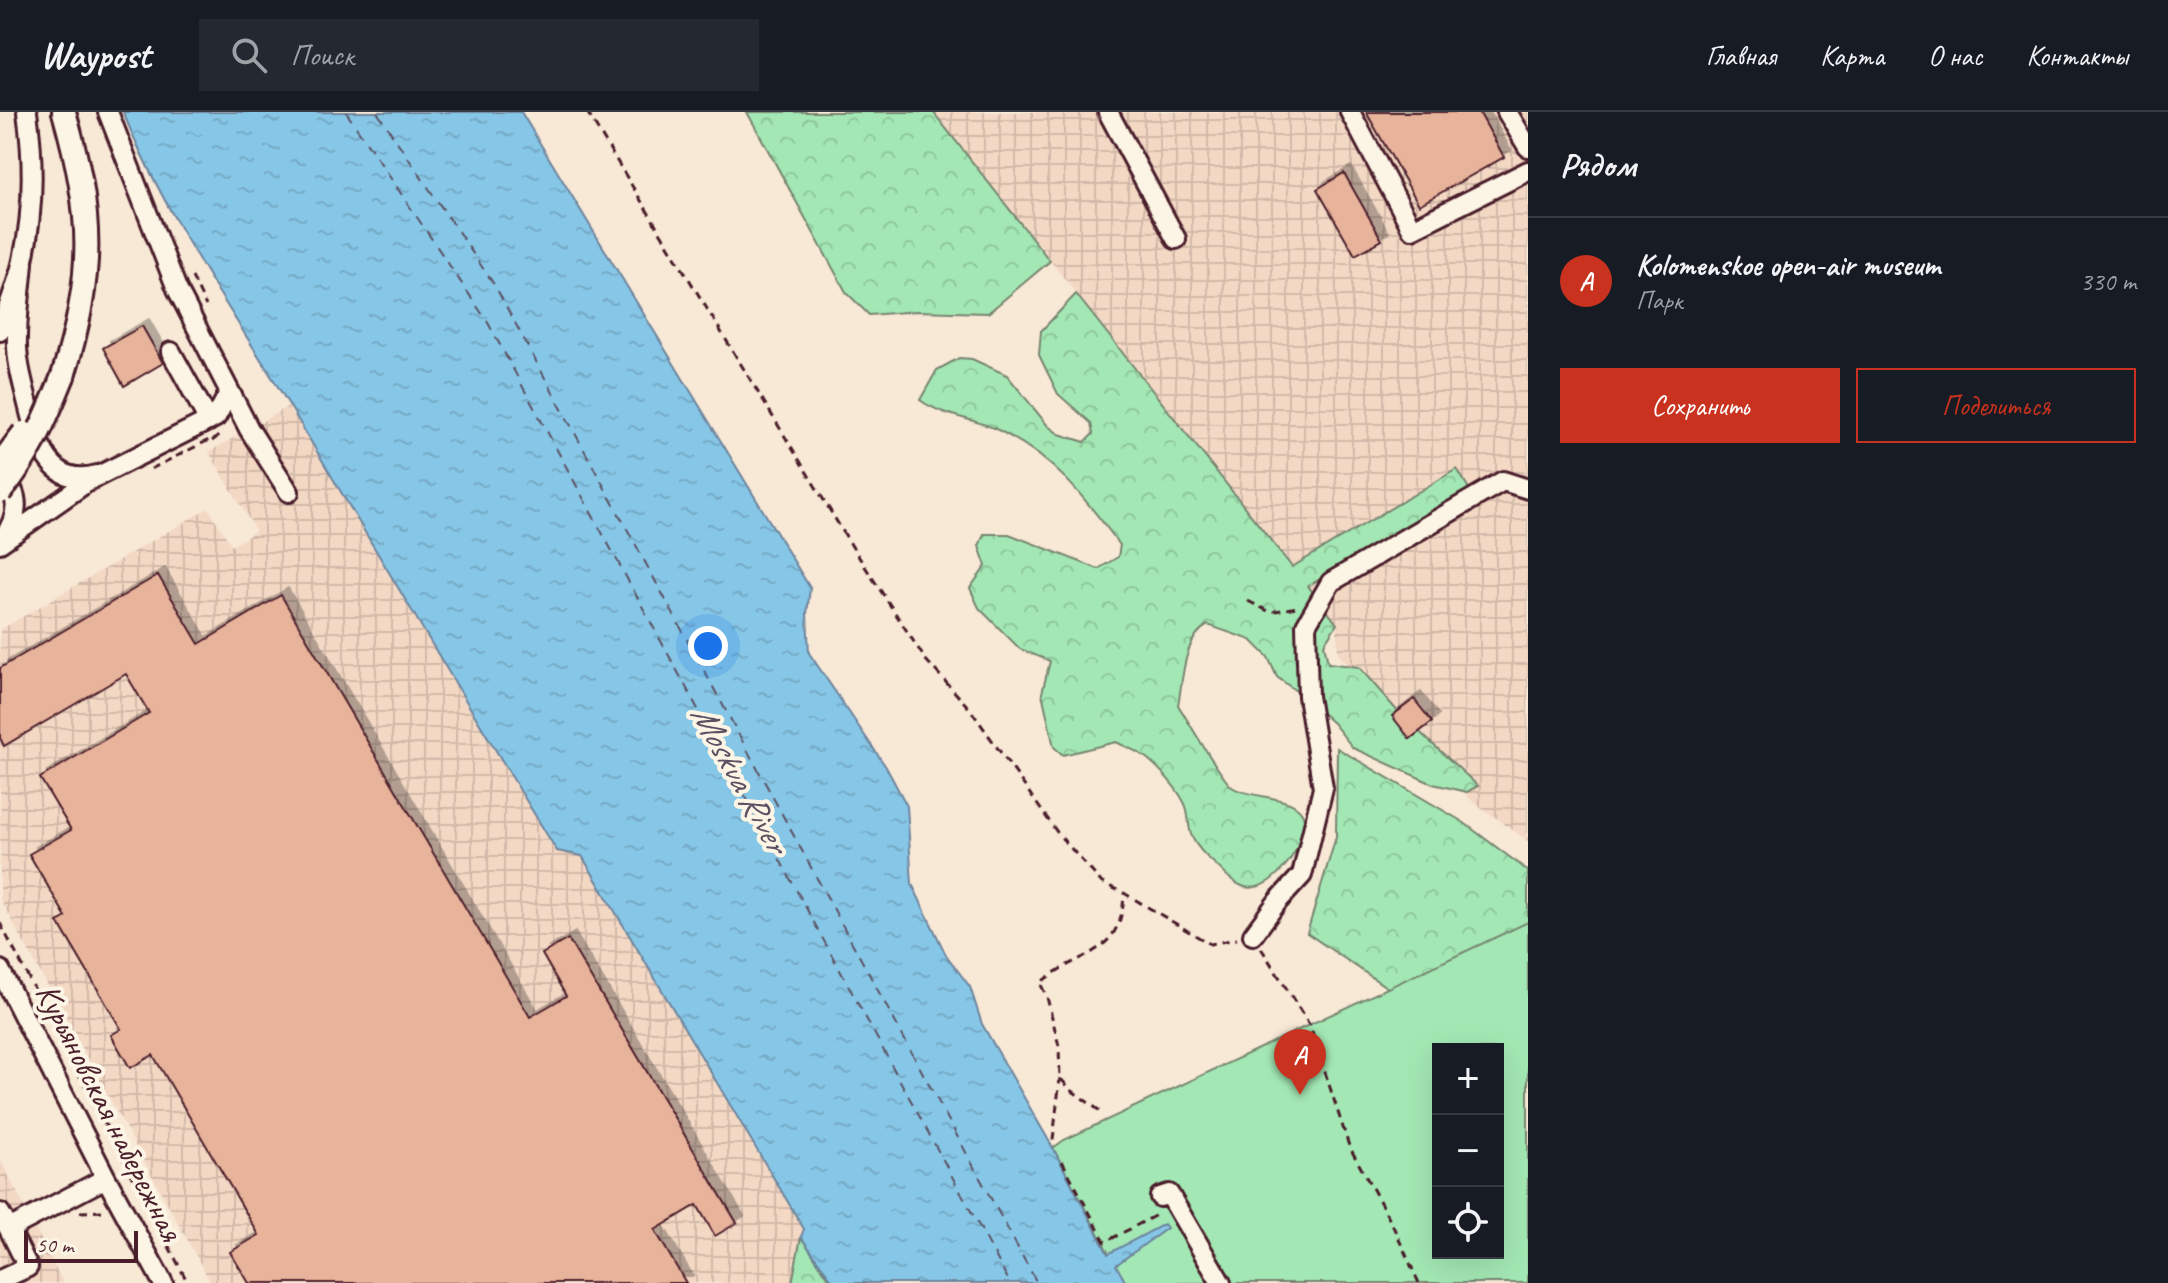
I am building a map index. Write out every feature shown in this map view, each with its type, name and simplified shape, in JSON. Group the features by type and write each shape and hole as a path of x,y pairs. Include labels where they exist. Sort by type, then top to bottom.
{"main road":[{"path":"0,492 23,463 43,426 63,376 84,297 87,211 80,167 64,112"},
{"path":"0,465 63,376"}],"street":[{"path":"27,112 33,155 31,218 23,263 16,340 22,379 36,438 54,467 65,474 89,478 102,474"},
{"path":"108,112 177,289 229,393 289,492"},
{"path":"1108,112 1176,239"},
{"path":"1350,112 1412,229 1528,171"},
{"path":"1507,112 1528,147"},
{"path":"0,331 23,263"},
{"path":"171,352 209,421"},
{"path":"0,543 102,474 209,421 222,409 229,393"},
{"path":"0,474 13,490 16,509 0,543"},
{"path":"1253,935 1302,875 1323,788 1308,696 1306,625 1318,603 1331,582 1503,481 1528,489"},
{"name":"Курьяновская набережная","path":"0,970 163,1283"},
{"path":"0,1280 28,1267 5,1221 106,1178"},
{"path":"1164,1203 1169,1194 1221,1283"}],"path":[{"path":"587,112 853,548 925,659 970,709 1059,835 1102,883 1210,944 1253,935 1310,1026 1349,1146 1392,1224 1419,1283"},
{"path":"1248,601 1270,612 1318,603"},
{"path":"1053,1140 1060,1078 1059,1046 1047,997 1040,983 1058,968 1099,949 1113,938 1124,906 1124,893"},
{"path":"0,923 188,1283"},
{"path":"1060,1078 1100,1111"},
{"path":"1062,1161 1105,1242 1164,1203"},
{"path":"76,1212 107,1211"}],"shaded area":[{"path":"933,112 1528,112 1528,841 1471,800 1338,654 1337,624 1311,587 1470,492 1457,470 1292,567"},
{"path":"289,406 557,851 582,856 804,1229 792,1283 211,1283 0,899 0,630 208,508 232,546 256,531 209,452"},
{"path":"0,1159 30,1218 63,1283 0,1283"}],"green space":[{"path":"747,112 933,112 1050,261 988,313 917,311 869,315 846,292"},
{"path":"1076,294 1292,567 1457,469 1471,492 1308,586 1337,624 1324,644 1328,663 1359,667 1399,713 1478,786 1467,792 1433,784 1353,748 1333,723 1277,677 1268,657 1251,640 1208,625 1193,639 1189,649 1178,705 1232,787 1292,804 1300,810 1304,820 1300,842 1289,861 1273,878 1264,884 1245,887 1233,881 1209,859 1192,837 1186,806 1181,797 1163,774 1141,755 1116,742 1063,755 1054,747 1042,693 1050,661 1020,649 979,608 970,588 986,566 979,546 984,534 1009,534 1098,569 1118,557 1120,545 1081,495 1037,453 1000,431 939,410 920,400 937,370 959,358 972,359 1007,375 1048,426 1059,434 1085,442 1093,434 1091,423 1058,394 1039,355 1041,331"},
{"path":"1337,748 1463,822 1528,871 1528,1067 1480,1021 1404,999 1307,933 1336,837"},
{"path":"1528,922 1528,1283 1126,1283 1115,1265 1166,1228 1164,1225 1109,1254 1053,1148 1064,1140"},
{"path":"801,1237 832,1283 792,1283"}],"water":[{"name":"Moskva River","path":"123,112 521,112 810,588 807,614 809,653 886,767 907,806 912,884 946,955 970,987 982,1024 1053,1148 1108,1254 1164,1224 1167,1228 1116,1265 1126,1283 834,1283 801,1237 804,1229 582,856 557,851 523,796 179,227"}],"building":[{"path":"1366,112 1479,112 1504,157 1419,205"},
{"path":"1344,173 1382,240 1355,255 1317,189"},
{"path":"142,326 163,363 124,386 103,348"},
{"path":"158,575 199,644 281,595 530,1017 566,996 542,954 568,939 737,1223 715,1236 697,1205 655,1230 686,1283 249,1283 230,1252 259,1235 153,1055 130,1068 111,1035 121,1029 58,922 66,917 29,854 71,830 40,778 149,713 126,674 4,746 0,738 0,668"},
{"path":"1414,699 1432,722 1410,739 1392,716"}],"ferry route":[{"path":"346,112 487,321 1010,1283"},
{"path":"377,112 495,286 1037,1283"}],"place":[{"name":"Kolomenskoe open-air museum","path":"1300,1095"}]}
